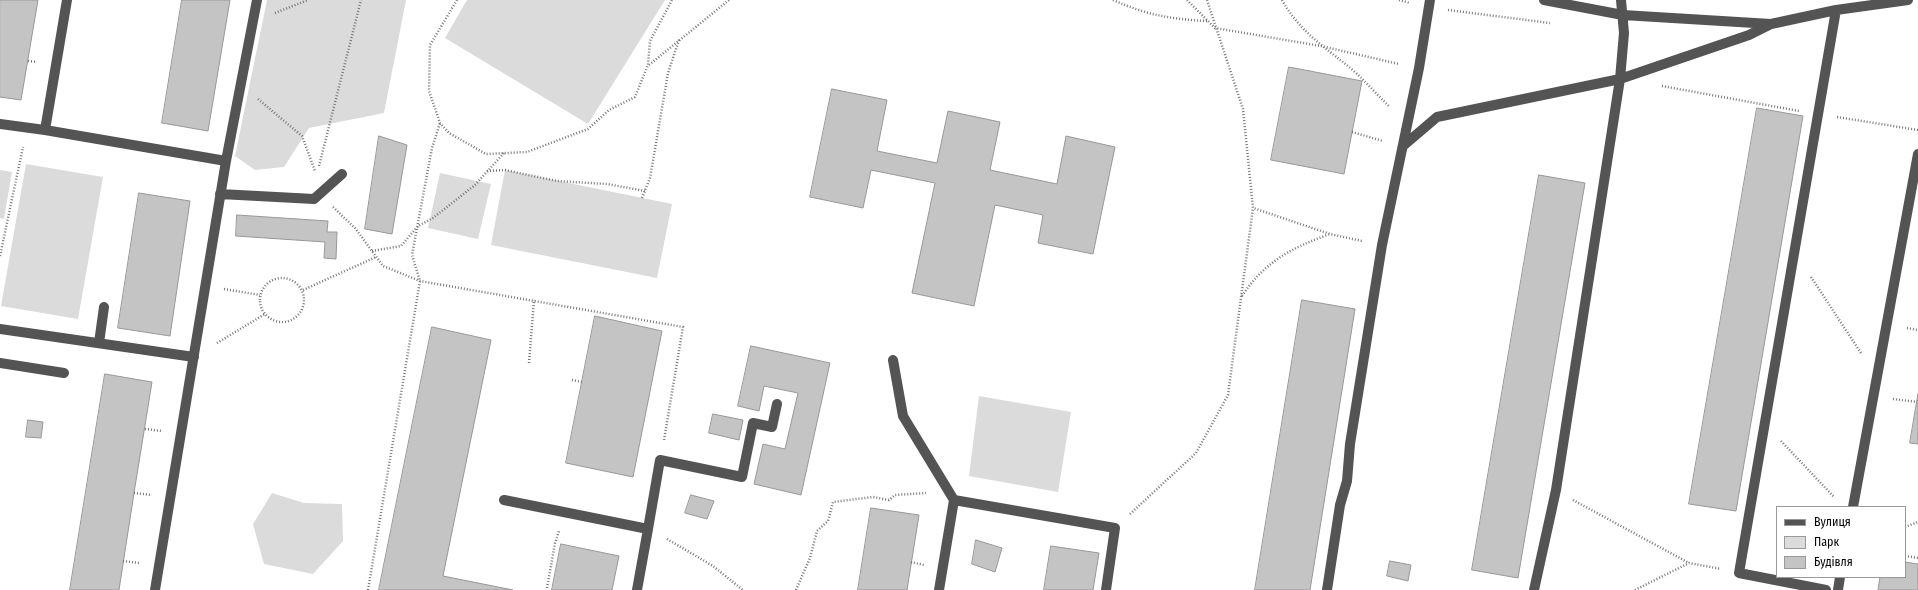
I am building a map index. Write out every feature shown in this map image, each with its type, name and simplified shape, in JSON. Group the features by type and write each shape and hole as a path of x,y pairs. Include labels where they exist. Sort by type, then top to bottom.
{"lane":[{"path":"45,130 67,0"},
{"path":"155,590 220,194 257,0"},
{"path":"1327,590 1340,506 1347,481 1350,444 1382,245 1419,68 1430,0"},
{"path":"1544,0 1623,15 1771,24"},
{"path":"1534,590 1556,490 1620,79 1624,34 1621,0"},
{"path":"1403,146 1437,117 1620,79 1750,35 1771,24 1836,10 1908,0"},
{"path":"1826,590 1739,573 1836,10"},
{"path":"0,124 45,130 226,161"},
{"path":"1853,506 1918,154"},
{"path":"220,194 314,199 342,174"},
{"path":"99,344 104,307"},
{"path":"0,329 194,357"},
{"path":"893,360 903,416 951,495 939,590"},
{"path":"0,363 64,373"},
{"path":"637,590 660,460 742,477 753,423 772,427 777,404"},
{"path":"951,495 1115,528 1106,590"},
{"path":"504,500 648,529"},
{"path":"1838,590 1840,578"}],"path":[{"path":"252,22 308,0"},
{"path":"317,177 360,0"},
{"path":"457,0 430,45 429,91 440,123 449,133 486,154 527,152 588,129 609,110 635,97 648,65 650,41 672,0"},
{"path":"648,65 729,0"},
{"path":"1113,0 1134,9 1171,19 1208,21"},
{"path":"1187,0 1215,28 1321,46 1419,68"},
{"path":"1115,528 1196,453 1228,396 1253,208 1243,109 1207,0"},
{"path":"1282,0 1291,18 1321,46 1356,73 1408,124"},
{"path":"642,198 650,178 668,73 679,40"},
{"path":"1658,86 1918,130"},
{"path":"368,590 420,281 412,255 432,148 440,123"},
{"path":"0,256 28,128"},
{"path":"1352,132 1403,146"},
{"path":"372,252 401,246 418,226 433,218 475,185 505,153"},
{"path":"487,171 505,170 557,181 607,184 645,191"},
{"path":"1253,208 1330,234 1382,245"},
{"path":"1241,298 1253,279 1276,258 1311,240 1330,234"},
{"path":"1794,252 1877,378"},
{"path":"302,290 376,257"},
{"path":"281,277 295,281 302,290 305,300 304,307 295,318 282,322 274,320 265,314 260,303 260,295 268,282 281,277"},
{"path":"420,281 683,327 660,460"},
{"path":"205,287 260,295"},
{"path":"530,363 534,300"},
{"path":"194,357 265,314"},
{"path":"572,380 582,382"},
{"path":"1764,424 1838,501"},
{"path":"1556,490 1689,563 1739,573"},
{"path":"796,590 810,558 817,531 828,521 833,502 873,497 888,500 894,495 951,495"},
{"path":"1906,527 1918,522"},
{"path":"648,529 713,566 743,590"},
{"path":"547,588 555,543 559,531"},
{"path":"1906,556 1918,558"},
{"path":"1635,590 1689,563"}],"green space":[{"path":"267,0 406,0 384,113 309,128 284,167 255,170 235,156"},
{"path":"467,0 665,0 588,124 445,38"},
{"path":"26,164 103,177 78,319 1,306"},
{"path":"0,170 12,172 4,219 0,218"},
{"path":"505,170 672,204 657,278 491,245"},
{"path":"440,173 491,184 478,239 428,228"},
{"path":"979,396 1071,412 1058,492 969,476"},
{"path":"272,493 304,503 342,504 343,541 313,574 264,564 253,524"}],"building":[{"path":"0,0 38,0 21,100 0,97"},
{"path":"182,0 230,0 208,131 162,123"},
{"path":"1289,67 1362,81 1344,174 1271,160"},
{"path":"832,89 887,100 877,151 937,163 948,111 1000,122 990,170 1057,184 1066,136 1115,147 1093,254 1038,243 1043,215 995,205 974,306 912,293 935,183 871,170 863,208 810,197"},
{"path":"1757,108 1803,116 1736,511 1689,504"},
{"path":"379,136 407,145 392,234 365,229"},
{"path":"1539,175 1585,183 1518,578 1472,570"},
{"path":"139,193 190,201 170,336 118,328"},
{"path":"237,215 328,221 327,232 337,232 336,259 324,258 325,242 236,236"},
{"path":"1302,300 1355,309 1310,590 1255,590"},
{"path":"595,316 662,331 633,477 566,463"},
{"path":"432,327 491,340 443,576 513,590 379,590"},
{"path":"751,346 830,363 801,495 754,484 763,444 785,449 798,393 764,386 759,411 738,406"},
{"path":"105,374 152,382 119,590 70,590"},
{"path":"1918,394 1918,444 1910,443"},
{"path":"713,414 743,420 739,440 709,433"},
{"path":"28,420 43,422 41,438 26,437"},
{"path":"691,495 714,501 707,519 685,513"},
{"path":"871,508 919,515 907,590 858,590"},
{"path":"976,540 1002,548 995,572 972,564"},
{"path":"561,544 619,556 612,590 552,590"},
{"path":"1051,546 1099,553 1093,590 1044,590"},
{"path":"1390,561 1411,565 1408,581 1387,576"},
{"path":"1906,562 1918,564 1918,590 1878,590 1880,578 1906,578"}]}
